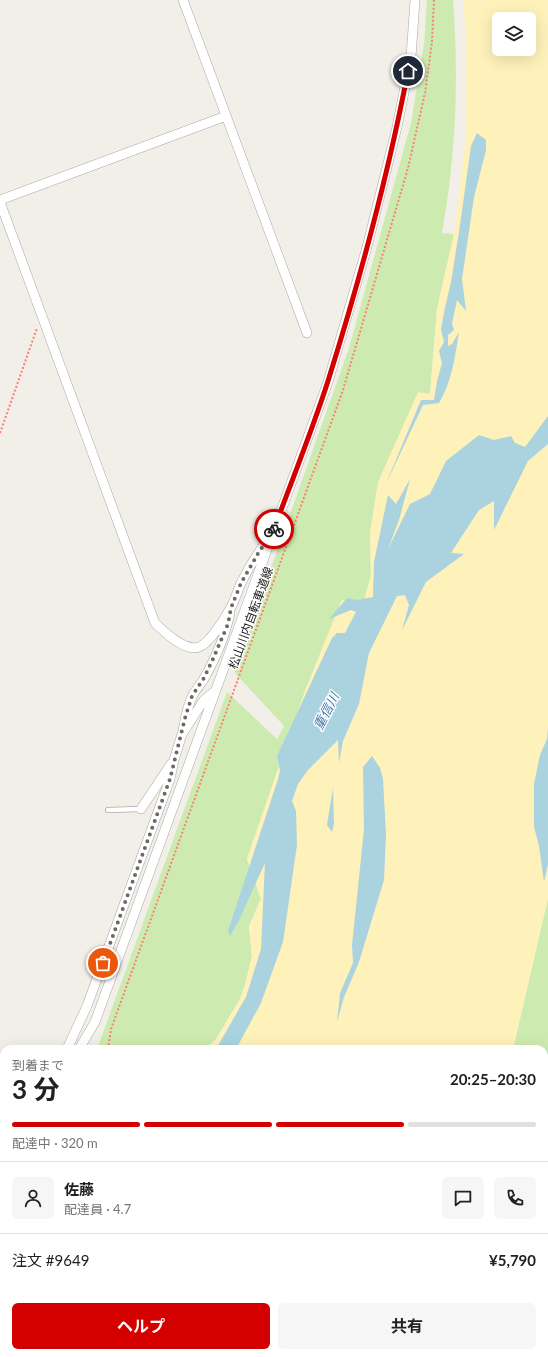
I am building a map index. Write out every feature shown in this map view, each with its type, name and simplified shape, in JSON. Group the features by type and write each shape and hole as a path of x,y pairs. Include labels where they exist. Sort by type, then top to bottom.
{"street":[{"path":"183,0 307,333"},
{"path":"86,1045 328,382 367,247 397,127 409,65 414,0"},
{"path":"226,116 0,201 155,623 162,631 186,647 199,647 210,638 231,608"},
{"path":"69,1045 88,1006 170,779 192,696 204,678 213,659 228,624 231,608 241,583 260,550 272,536"},
{"path":"182,734 204,700 215,691"},
{"path":"142,809 174,760"},
{"path":"81,1045 95,1022"}],"lane":[{"path":"108,810 142,809"}],"path":[{"name":"松山川内自転車道線","path":"109,1045 111,1029 233,697 343,390 408,168 425,93 432,42 434,0"},
{"path":"0,433 42,314"}],"green space":[{"path":"427,0 453,0 456,58 455,117 447,204 442,233 454,234 437,309 430,394 370,532 371,576 363,604 342,600 305,691 247,859 261,899 249,926 252,956 245,985 240,999 216,1039 210,1045 98,1045 227,692 277,739 284,726 234,672 349,348 411,123 424,44"},
{"path":"548,898 548,1045 514,1045"}],"sand":[{"path":"463,0 548,0 548,898 514,1045 210,1045 216,1039 240,999 252,956 249,926 261,899 247,859 305,691 342,600 363,604 371,575 370,532 378,482 418,392 430,394 437,309 454,234 465,145 466,38"}],"water":[{"path":"477,133 486,140 486,150 474,197 462,279 466,311 457,300 452,324 454,330 448,335 448,346 452,344 459,332 452,369 447,386 439,403 423,405 385,486 421,400 434,400 442,363 439,351 444,342 441,330 451,282 471,146"},
{"name":"重信川","path":"548,416 548,444 528,461 494,530 494,501 479,510 451,553 464,554 426,582 402,630 409,605 405,595 397,596 369,653 359,704 343,741 339,763 338,740 308,770 298,784 292,801 296,811 297,845 283,942 261,1003 238,1045 218,1045 246,997 261,949 265,863 230,936 228,931 278,779 280,771 277,756 332,638 337,633 345,633 356,612 351,610 329,619 347,598 357,600 373,597 374,562 388,495 396,504 410,479 399,520 388,549 410,504 430,494 446,461 479,435 494,440 511,436 515,443 525,447"},
{"path":"548,727 548,864 544,882 539,846 534,827 534,784 540,755 547,739"},
{"path":"372,756 380,768 383,779 386,834 384,880 359,962 344,997 337,1022 340,993 353,963 352,945 364,829 363,767"},
{"path":"333,788 334,824 332,832 327,825"}],"way so far":[{"path":"103,963 170,779 192,696 204,678 213,659 228,624 231,608 241,583 260,550 272,536 274,529"}],"route":[{"path":"274,529 328,382 367,247 397,127 408,71"}]}
